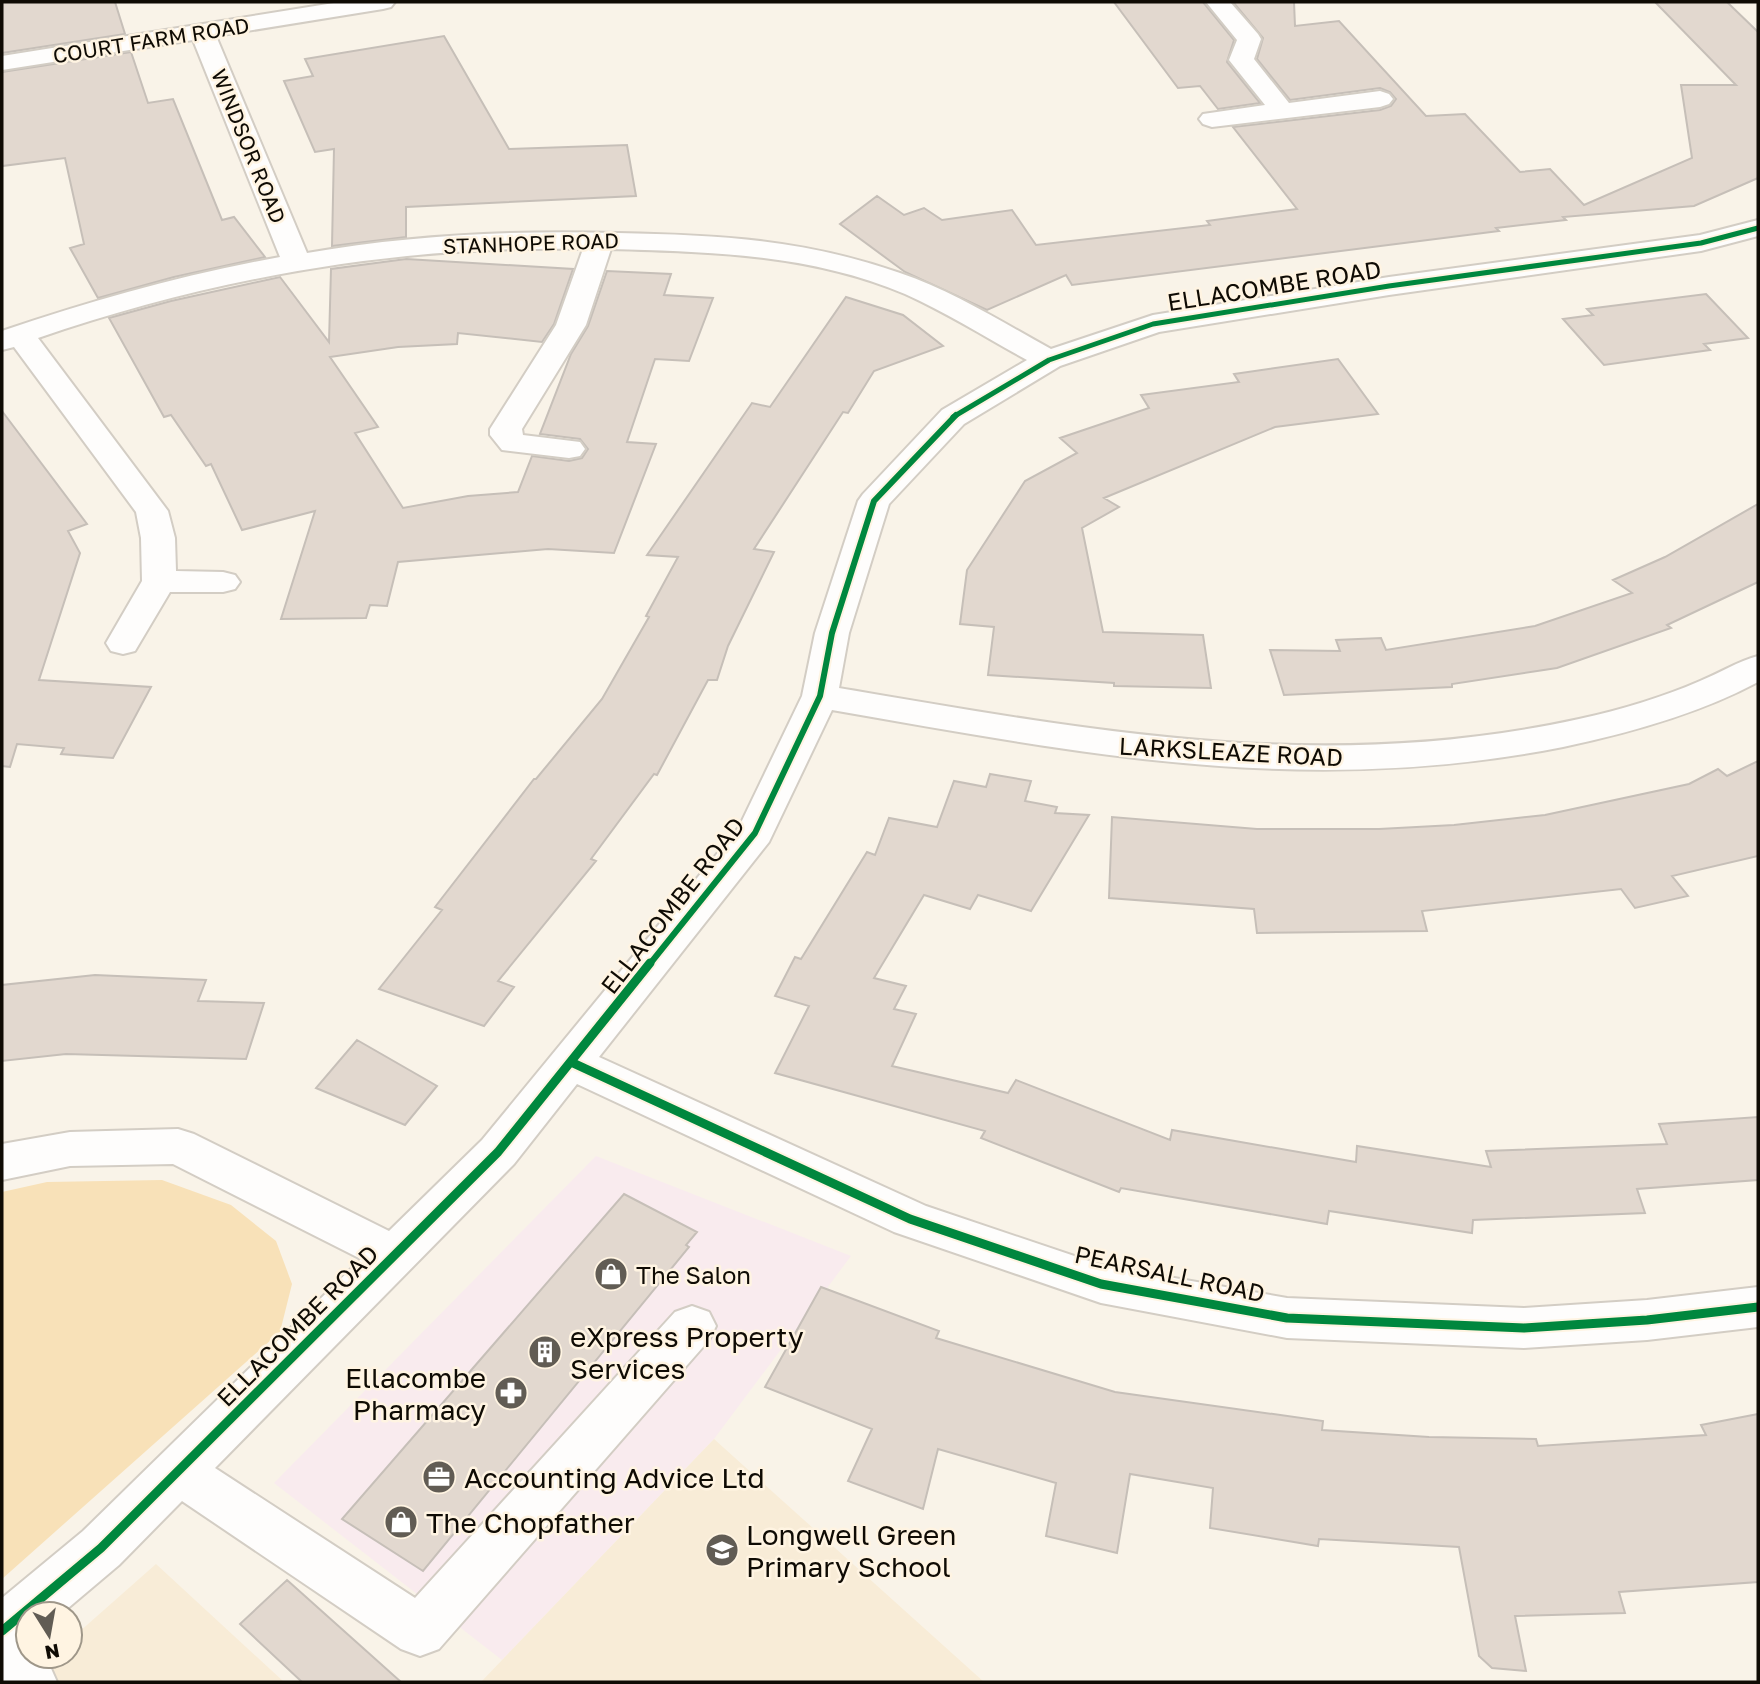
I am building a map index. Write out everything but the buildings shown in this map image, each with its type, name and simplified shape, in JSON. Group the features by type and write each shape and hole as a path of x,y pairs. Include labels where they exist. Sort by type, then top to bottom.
{"street":[{"name":"COURT FARM ROAD","path":"2,64 202,31 261,11 383,2"},
{"path":"1218,2 1249,39 1241,60 1283,111"},
{"name":"WINDSOR ROAD","path":"202,31 296,261"},
{"path":"1213,119 1380,99"},
{"name":"ELLACOMBE ROAD","path":"2,1630 101,1548 498,1152 573,1063 755,833 820,695 832,633 874,501 953,417 1049,360 1153,324 1390,286 1701,243 1758,228"},
{"path":"569,449 513,443 506,435 506,429 571,325 600,239"},
{"name":"STANHOPE ROAD","path":"11,338 156,291 296,261 438,246 600,239 744,246 835,261 923,292 1049,360"},
{"path":"11,338 152,511 158,538 159,581 123,643"},
{"path":"159,581 223,582"},
{"name":"LARKSLEAZE ROAD","path":"820,695 1107,744 1311,759 1427,754 1535,741 1635,718 1723,687 1758,667"},
{"name":"PEARSALL ROAD","path":"573,1063 910,1219 1101,1284 1287,1318 1524,1328 1647,1320 1758,1307"},
{"path":"2,1162 70,1149 178,1146 395,1255"},
{"path":"178,1471 420,1631 692,1326"},
{"path":"2,1654 30,1682"}],"shaded area":[{"path":"596,1156 851,1256 714,1439 502,1660 274,1483"},
{"path":"162,1180 231,1205 276,1241 292,1284 280,1332 2,1579 2,1192 47,1182"},
{"name":"Longwell Green Primary School","path":"714,1439 984,1682 481,1682"},
{"path":"156,1564 284,1682 21,1682 35,1670 84,1670 84,1628"}],"cycle path":[{"path":"2,1631 101,1548 498,1152 755,833 820,696 832,633 874,501 953,417 1049,360 1153,324 1389,286 1701,243 1758,228"},
{"path":"573,1063 910,1219 1101,1284 1287,1318 1524,1328 1647,1320 1758,1307"}],"place":[{"name":"The Salon","path":"611,1274"},
{"name":"eXpress Property Services","path":"545,1352"},
{"name":"Ellacombe Pharmacy","path":"511,1393"},
{"name":"Accounting Advice Ltd","path":"439,1477"},
{"name":"The Chopfather","path":"401,1522"},
{"name":"Longwell Green Primary School","path":"722,1550"}]}
